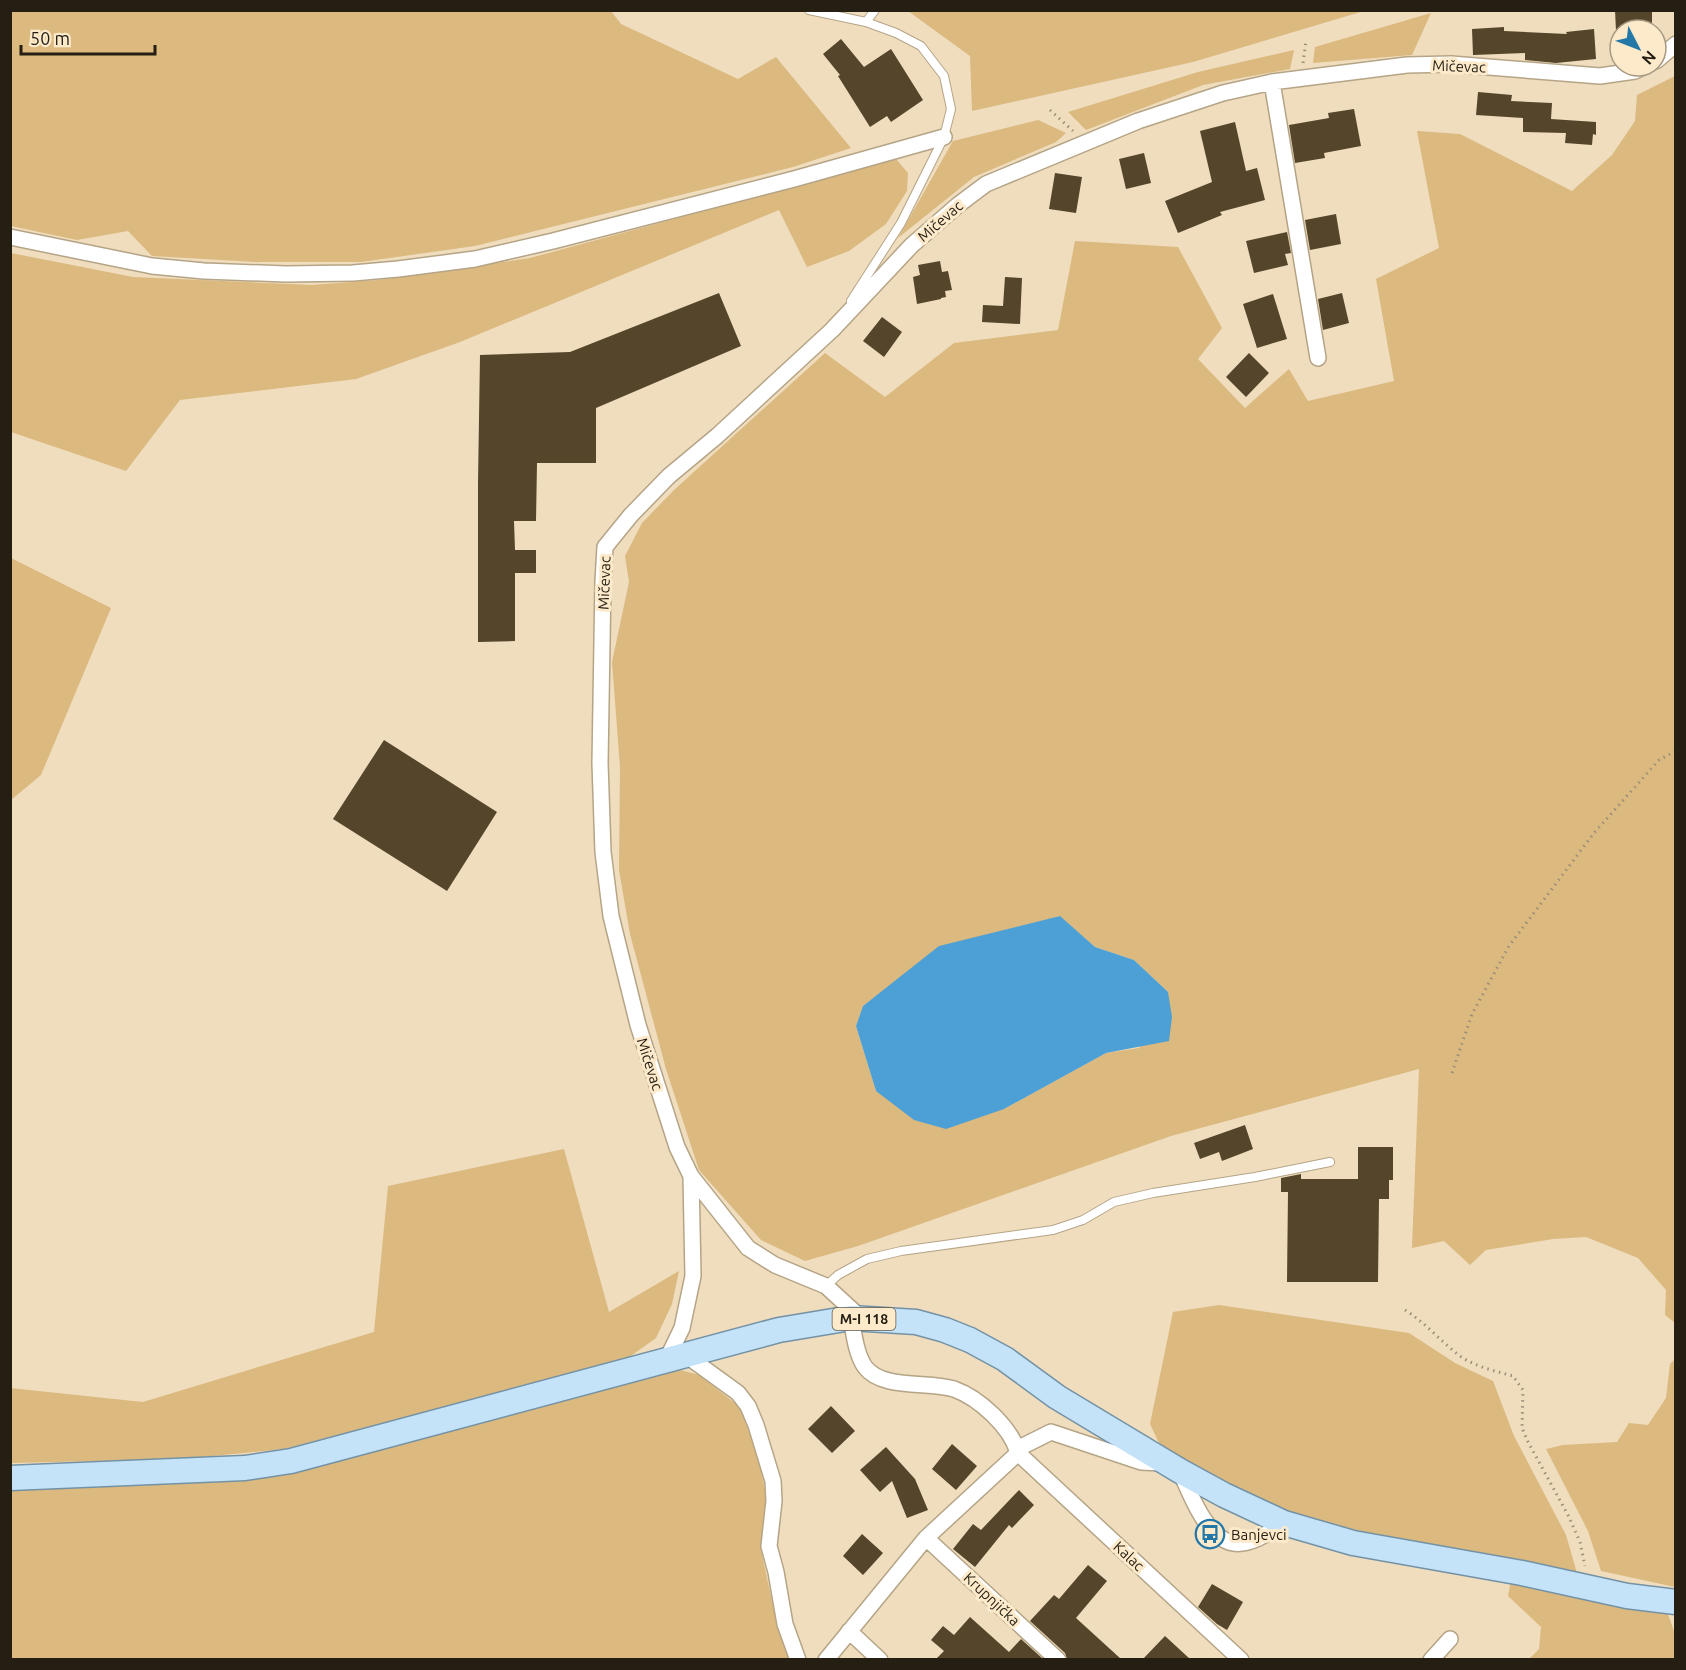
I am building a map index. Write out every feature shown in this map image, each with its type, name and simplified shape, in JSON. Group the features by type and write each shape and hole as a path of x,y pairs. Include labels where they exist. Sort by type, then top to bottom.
{"main road":[{"name":"M-I 118","path":"10,1478 245,1468 291,1461 779,1330 856,1318 916,1322 970,1340 1005,1359 1057,1397 1174,1467 1224,1495 1284,1523 1353,1543 1522,1572 1627,1596 1676,1602"}],"street":[{"name":"Mičevac","path":"676,1358 693,1275 691,1176 677,1147 638,1024 611,916 603,852 600,763 605,548 631,515 669,476 832,330 912,246 958,205 986,184 1149,117 1223,93 1272,82 1407,65 1451,64 1608,75"},
{"path":"1272,82 1318,358"},
{"path":"10,237 172,268 286,274 353,273 398,269 475,259 553,241 794,179 944,137"},
{"path":"691,1176 748,1248 775,1265 826,1286 856,1318"},
{"name":"Kalac","path":"856,1318 859,1356 866,1369 888,1381 954,1389 979,1404 1002,1423 1012,1436 1017,1451 1241,1659"},
{"path":"676,1358 738,1393 748,1406 756,1425 773,1481 774,1500 769,1546 785,1624 798,1659"},
{"path":"826,1659 926,1538 1017,1451 1051,1432 1141,1462 1174,1467 1197,1510 1223,1539 1234,1544 1251,1541 1284,1523"},
{"name":"Krupnjička","path":"926,1538 1058,1659"},
{"path":"849,1631 880,1659"},
{"path":"1431,1659 1450,1639"}],"lane":[{"path":"809,10 866,22 896,33 921,46 944,76 951,109 944,137 902,223 832,330"},
{"path":"866,22 875,10"},
{"path":"826,1286 838,1275 867,1259 1053,1230 1083,1220 1114,1202 1330,1162"}],"path":[{"path":"1300,78 1306,41"},
{"path":"1050,110 1086,142"},
{"path":"1452,1073 1472,1014 1509,946 1594,833 1659,760 1676,751"},
{"path":"1405,1310 1461,1356 1485,1368 1514,1376 1523,1390 1522,1428 1568,1515 1580,1542 1583,1564 1597,1589"}],"shaded area":[{"path":"611,11 621,24 738,79 776,57 851,148 793,167 475,246 361,262 255,262 152,256 128,231 77,240 11,226 10,12"},
{"path":"908,11 1364,11 1193,62 972,111 970,56"},
{"path":"1431,13 1412,55 1313,63 1315,47"},
{"path":"1294,50 1290,69 1203,85 1086,130 1068,112 1198,72"},
{"path":"1675,76 1675,1323 1665,1315 1666,1290 1638,1258 1586,1237 1553,1239 1486,1250 1470,1265 1444,1241 1412,1248 1419,1069 1171,1136 858,1246 805,1261 761,1240 699,1170 666,1069 630,934 619,870 620,767 612,662 629,582 625,556 642,523 674,490 825,353 885,397 954,343 1058,330 1075,241 1178,247 1222,328 1198,359 1245,408 1289,369 1308,401 1394,381 1376,279 1439,248 1417,131 1460,134 1572,191 1612,155 1635,121 1637,95","holes":["1059,916 1095,947 1134,960 1168,992 1139,1048 1106,1053 1004,1109 876,1091 856,1026 863,1006 896,981"]},
{"path":"1038,120 1066,133 1056,142 974,177 898,238 953,141"},
{"path":"896,159 908,173 907,191 886,224 849,251 807,267 779,210 460,342 356,379 180,400 126,471 11,432 11,253 133,277 312,285 379,280 530,258"},
{"path":"11,558 111,608 41,775 11,800"},
{"path":"564,1149 609,1312 679,1271 672,1304 656,1338 628,1358 284,1449 182,1459 11,1463 10,1388 143,1402 374,1332 388,1186"},
{"path":"1219,1305 1409,1333 1455,1363 1493,1381 1514,1436 1566,1535 1577,1573 1487,1554 1318,1526 1198,1471 1159,1443 1150,1424 1173,1312"},
{"path":"1675,1359 1675,1587 1601,1571 1588,1531 1546,1449 1563,1445 1617,1442 1629,1423 1648,1425 1666,1398 1670,1364"},
{"path":"673,1368 699,1375 741,1408 760,1465 766,1494 761,1550 778,1629 789,1659 11,1659 10,1490 219,1482 299,1470"},
{"path":"1511,1580 1668,1614 1675,1634 1675,1659 1529,1659 1539,1649 1541,1627 1508,1596"}],"water":[{"path":"1060,916 1095,947 1134,960 1168,992 1172,1017 1169,1041 1106,1053 1004,1109 946,1129 914,1120 876,1091 856,1026 863,1006 939,946"}],"building":[{"path":"1615,10 1652,10 1652,18 1615,18"},
{"path":"1504,27 1504,31 1567,34 1566,32 1594,29 1596,59 1556,63 1525,60 1525,53 1473,55 1472,29"},
{"path":"841,39 864,67 891,49 923,100 891,122 887,116 870,127 838,76 840,75 823,54"},
{"path":"1478,92 1512,95 1511,101 1552,103 1551,119 1596,122 1596,135 1593,134 1592,145 1565,143 1566,133 1523,132 1523,118 1476,115"},
{"path":"1354,109 1361,146 1324,153 1325,158 1295,163 1289,125 1329,118 1328,113"},
{"path":"1235,122 1246,171 1257,168 1265,200 1220,212 1222,215 1178,233 1165,201 1212,182 1200,131"},
{"path":"1144,153 1151,183 1126,189 1119,159"},
{"path":"1055,173 1082,177 1076,213 1049,209"},
{"path":"1336,214 1341,244 1310,250 1305,220"},
{"path":"1287,232 1291,253 1285,254 1288,265 1254,273 1246,241"},
{"path":"940,261 942,272 948,271 952,290 945,291 946,297 941,299 917,304 913,277 920,275 918,265"},
{"path":"1005,277 1022,278 1020,324 982,322 983,305 1003,306"},
{"path":"719,293 741,346 596,408 596,463 537,463 536,521 514,521 515,550 536,550 536,573 515,573 515,641 478,642 480,355 570,352"},
{"path":"1342,293 1349,323 1323,330 1318,299"},
{"path":"1273,294 1287,339 1257,348 1243,304"},
{"path":"882,317 902,332 884,357 863,341"},
{"path":"1249,353 1269,373 1246,397 1226,377"},
{"path":"384,740 497,812 447,891 333,819"},
{"path":"1245,1125 1253,1149 1222,1161 1219,1152 1200,1159 1194,1143"},
{"path":"1358,1147 1393,1147 1393,1180 1389,1180 1389,1199 1379,1199 1378,1282 1287,1282 1288,1192 1281,1192 1281,1178 1301,1174 1301,1179 1358,1179"},
{"path":"831,1406 855,1431 832,1453 808,1429"},
{"path":"952,1444 977,1466 956,1490 932,1469"},
{"path":"886,1447 915,1479 928,1510 907,1518 892,1481 880,1492 860,1470"},
{"path":"1019,1490 1034,1505 1012,1528 1009,1525 975,1567 953,1549 973,1524 981,1530"},
{"path":"862,1534 883,1553 863,1575 843,1556"},
{"path":"1088,1565 1107,1581 1076,1618 1121,1659 1067,1659 1065,1653 1030,1621 1054,1595 1059,1599"},
{"path":"1212,1584 1243,1602 1227,1630 1198,1607"},
{"path":"970,1617 1009,1652 1021,1639 1043,1659 936,1659 944,1651 931,1640 943,1626 954,1635"},
{"path":"1165,1636 1190,1659 1143,1659"}],"place":[{"name":"Banjevci","path":"1210,1534"}]}
